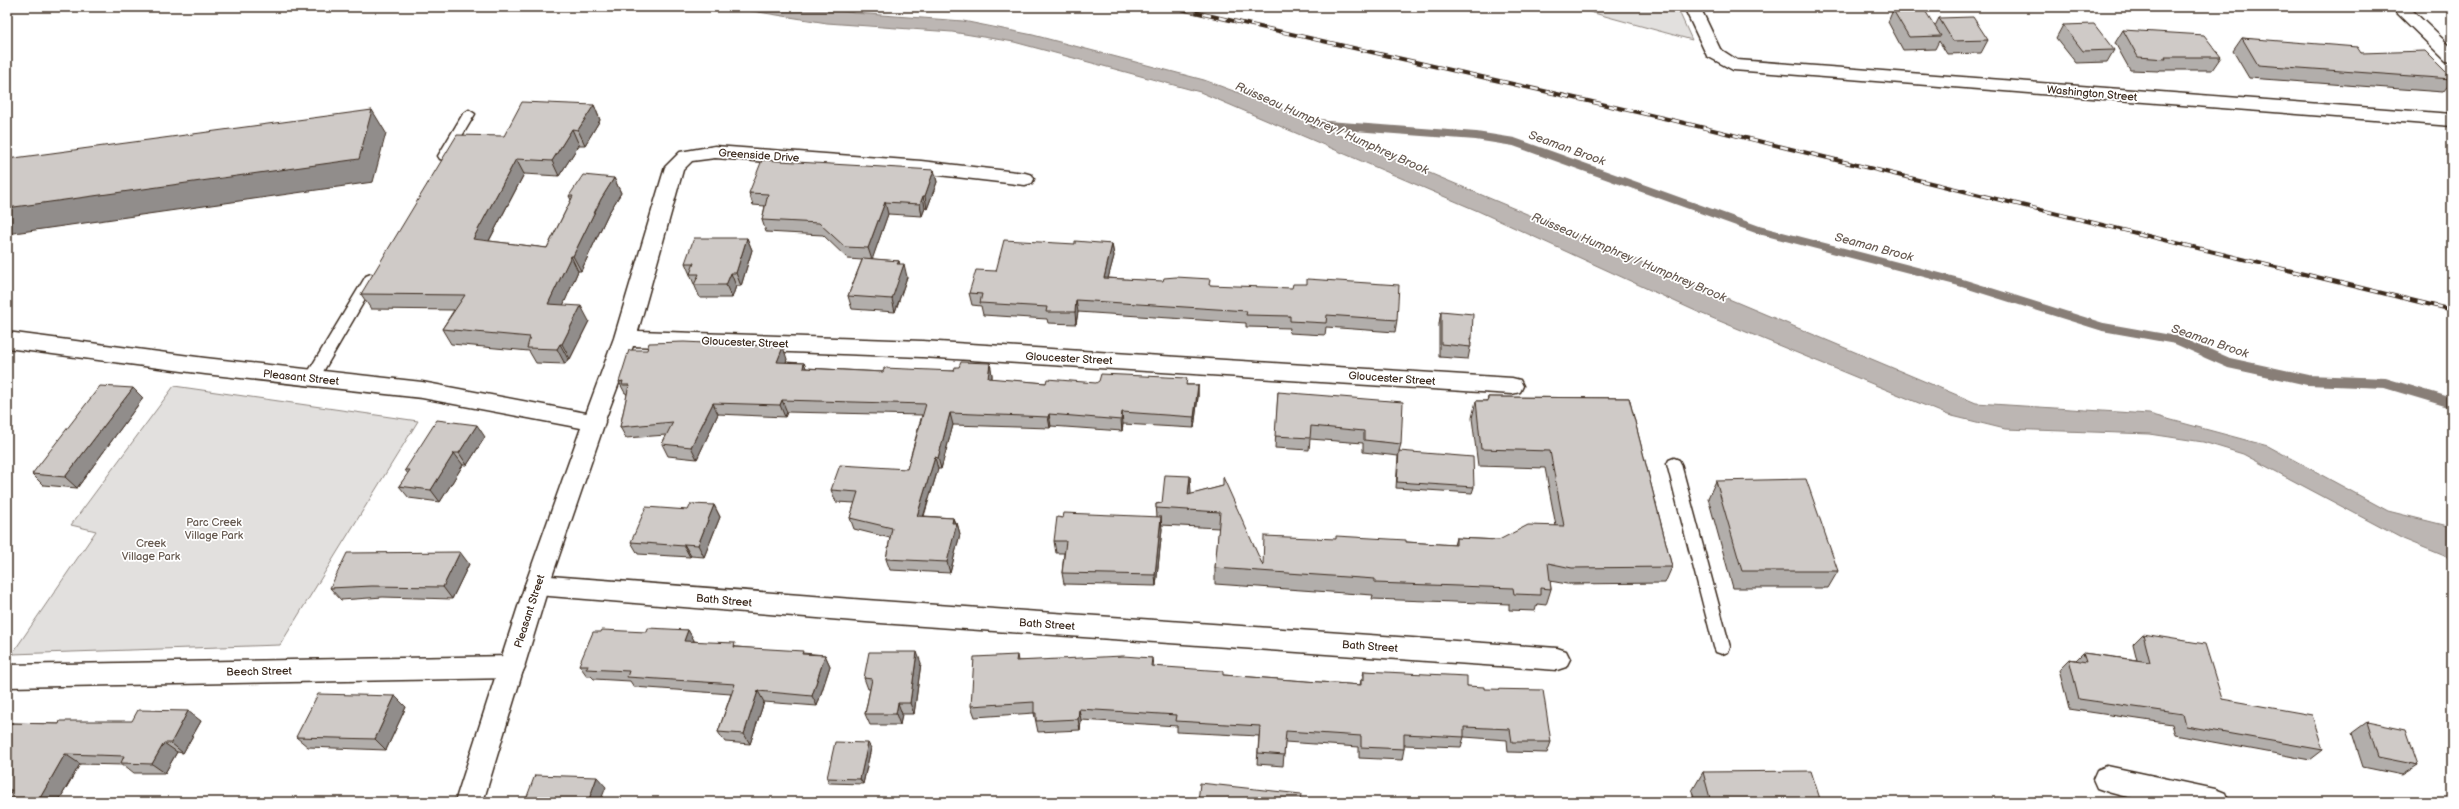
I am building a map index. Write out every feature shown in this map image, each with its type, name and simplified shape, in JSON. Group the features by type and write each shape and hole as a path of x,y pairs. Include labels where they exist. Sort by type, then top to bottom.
{"street":[{"name":"Washington Street","path":"1692,7 1713,52 1733,65 2452,120"},
{"path":"2399,7 2452,57"},
{"name":"Greenside Drive","path":"625,338 674,167 687,156 723,153 920,167 1025,179"},
{"name":"Gloucester Street","path":"625,338 922,349 1512,386"},
{"name":"Pleasant Street","path":"468,802 537,585 625,338"},
{"name":"Pleasant Street","path":"7,340 312,378 422,390 594,422"},
{"name":"Bath Street","path":"537,585 874,612 1557,659"},
{"name":"Beech Street","path":"7,676 512,667"},
{"path":"2107,780 2215,802"}],"lane":[{"path":"437,168 469,114"},
{"path":"312,378 377,270"},
{"path":"1674,464 1722,647"}],"green space":[{"path":"1572,7 1677,7 1692,40"},
{"name":"Parc Creek Village Park","path":"174,386 418,421 280,645 12,654 96,531 71,525"}],"water":[{"name":"Ruisseau Humphrey / Humphrey Brook","path":"727,7 820,7 854,13 963,21 1033,35 1204,80 1306,118 1325,120 1325,129 1976,403 2149,414 2268,446 2388,511 2452,527 2452,559 2403,539 2243,454 2203,442 2150,434 2005,429 1948,415 1700,313 1478,211 1200,92 1014,42 952,32 827,23"}],"building":[{"path":"1924,9 1941,36 1909,37 1893,10"},
{"path":"1973,17 1988,40 1953,41 1939,18"},
{"path":"2094,24 2114,50 2083,51 2063,25"},
{"path":"2123,30 2204,35 2221,57 2165,57 2166,59 2138,57"},
{"path":"2242,38 2357,47 2361,53 2425,51 2452,79 2258,65"},
{"path":"522,102 594,105 578,130 572,129 552,161 516,159 473,239 547,248 573,196 569,196 583,175 614,178 601,199 573,256 571,256 548,304 581,306 562,344 560,344 557,349 527,348 530,337 442,329 465,295 361,294 457,135 504,136"},
{"path":"372,110 359,159 7,208 7,159"},
{"path":"762,160 934,170 925,196 923,196 920,204 885,202 868,248 845,247 819,223 762,220 768,194 749,193"},
{"path":"694,238 747,238 736,273 731,273 726,285 694,285 699,274 690,274 694,263 685,263"},
{"path":"1004,240 1075,244 1075,241 1112,244 1104,278 1163,281 1164,278 1176,277 1210,279 1209,285 1292,288 1293,284 1307,284 1307,279 1399,285 1397,320 1327,315 1326,323 1290,321 1290,316 1246,315 1247,311 1076,300 1075,312 1046,312 1047,307 980,303 982,294 969,293 976,270 996,271"},
{"path":"863,258 899,261 897,264 904,264 892,299 848,296"},
{"path":"1441,311 1473,314 1472,338 1470,338 1471,347 1441,344"},
{"path":"684,342 783,347 777,362 804,363 803,368 883,372 884,368 954,371 955,367 959,367 961,362 990,363 988,378 1046,383 1047,379 1096,383 1099,381 1101,374 1187,378 1186,385 1198,385 1194,417 1122,412 1121,420 1049,414 1048,417 950,413 938,458 935,457 917,516 953,518 952,523 957,523 947,562 886,559 892,528 850,518 858,492 831,490 840,465 907,469 926,404 782,400 780,405 713,403 691,447 662,444 673,422 620,427 629,385 622,385 623,381 619,382 629,350 647,350 649,343"},
{"path":"100,386 133,388 65,477 32,474"},
{"path":"1278,392 1403,402 1401,444 1364,440 1364,431 1311,426 1310,438 1275,436"},
{"path":"1488,397 1629,398 1672,567 1572,568 1548,563 1551,589 1540,588 1540,595 1514,594 1513,588 1375,583 1375,579 1215,568 1220,512 1156,508 1156,504 1162,503 1165,475 1190,476 1188,495 1223,486 1223,477 1263,566 1264,536 1336,539 1336,536 1406,540 1406,542 1456,545 1456,538 1499,540 1528,525 1564,526 1550,451 1481,449 1476,401 1488,401"},
{"path":"437,420 477,425 459,453 454,453 431,490 399,486 410,470 405,470"},
{"path":"1399,451 1473,457 1474,487 1397,482"},
{"path":"1806,479 1838,571 1742,571 1716,481"},
{"path":"691,504 714,505 698,545 684,544 684,546 631,542 646,507 688,510"},
{"path":"1064,513 1161,517 1155,575 1062,573 1066,541 1054,541 1057,517 1063,518"},
{"path":"460,552 443,587 372,586 330,588 347,553"},
{"path":"648,628 688,630 684,641 735,643 734,647 803,651 802,654 825,655 812,696 758,691 744,734 718,732 735,684 627,677 629,671 586,669 588,665 579,665 593,632 601,632 602,630 647,632"},
{"path":"2143,634 2205,644 2222,699 2312,715 2323,750 2186,726 2183,714 2079,699 2069,659 2086,662 2083,653 2150,662"},
{"path":"869,652 917,652 910,703 898,703 896,714 865,714 872,679 864,678"},
{"path":"1017,655 1016,661 1123,656 1152,658 1151,666 1223,671 1223,675 1361,685 1361,680 1364,680 1364,671 1467,676 1467,686 1484,687 1484,689 1543,690 1551,742 1512,742 1510,729 1464,727 1464,737 1404,734 1404,749 1361,747 1361,736 1286,731 1284,755 1258,753 1260,726 1176,721 1177,715 1079,709 1078,719 1036,721 1034,702 971,706 974,657"},
{"path":"318,694 395,696 375,739 296,737"},
{"path":"138,710 188,711 171,743 164,743 152,764 121,763 124,756 65,754 40,798 7,798 12,790 7,790 7,723 59,724 60,721 132,721"},
{"path":"2367,722 2406,730 2418,765 2378,757"},
{"path":"835,742 868,743 860,779 827,778"},
{"path":"1811,771 1821,802 1711,802 1703,772"},
{"path":"535,775 597,777 588,802 525,802"},
{"path":"1200,783 1301,794 1300,802 1198,802"}],"waterway":[{"name":"Seaman Brook","path":"1314,124 1476,136 1514,142 1759,230 1959,282 2103,327 2176,340 2208,354"},
{"name":"Seaman Brook","path":"2206,353 2229,363 2308,380 2385,383 2452,403"}],"railway":[{"path":"1172,7 1672,120 2452,310"}],"park label":[{"name":"Creek Village Park","path":"151,549"}]}
